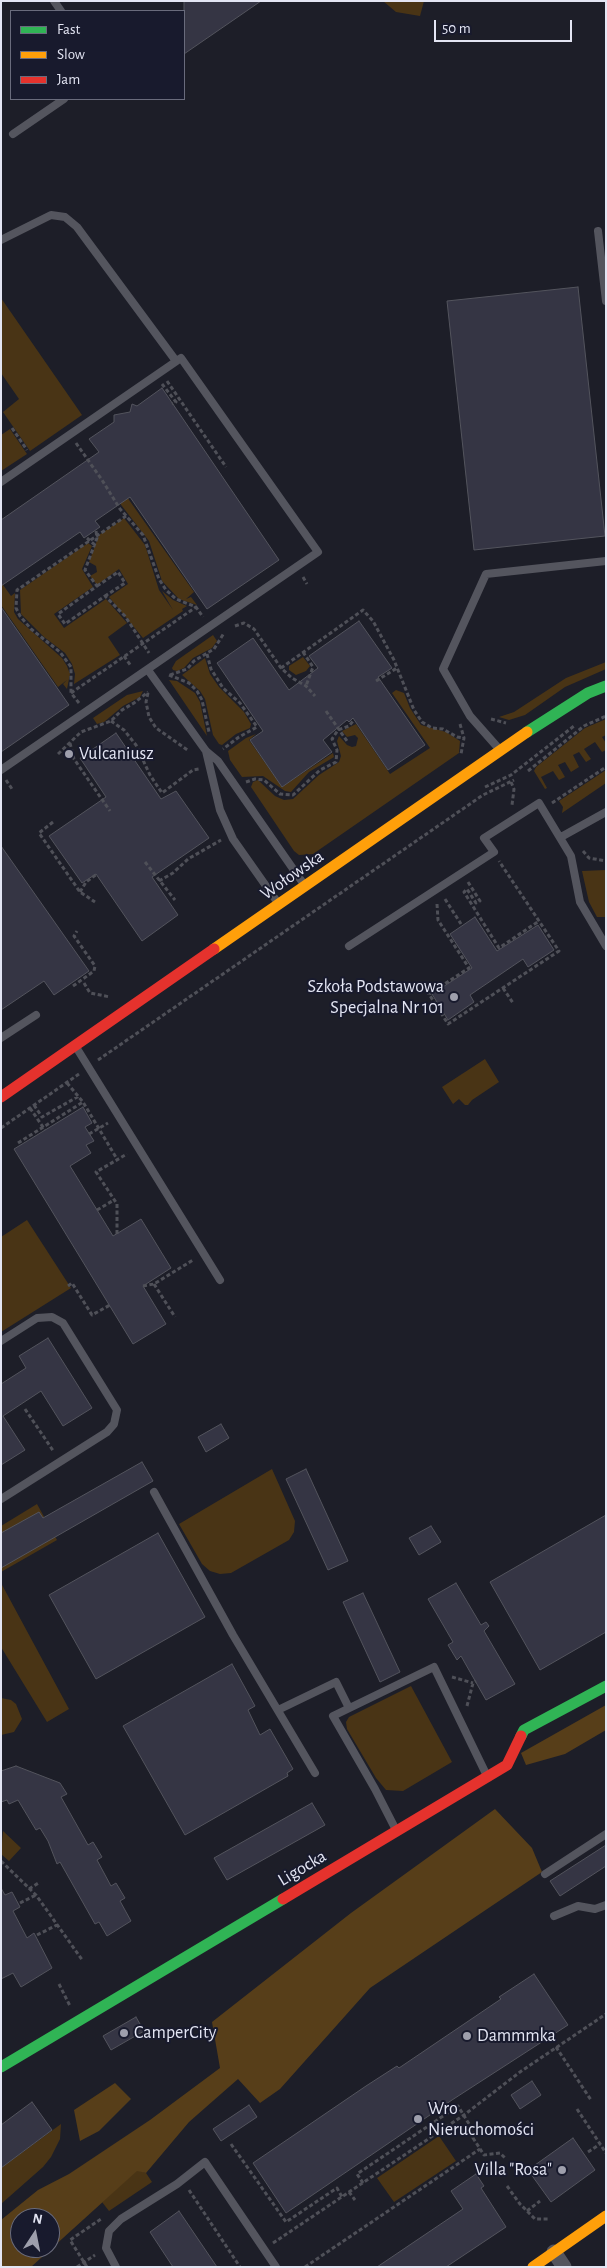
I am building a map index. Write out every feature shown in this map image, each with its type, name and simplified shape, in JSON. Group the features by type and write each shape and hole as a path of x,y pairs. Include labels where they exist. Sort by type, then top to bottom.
{"street":[{"name":"Wołowska","path":"1,1097 502,752 558,711 588,693 606,686"},
{"name":"Ligocka","path":"1,2067 488,1778 507,1765 524,1730 606,1686"},
{"path":"533,2267 606,2216"},
{"path":"554,2252 564,2267"}],"lane":[{"path":"13,134 63,100"},
{"path":"1,240 51,215 65,217 77,227 176,361"},
{"path":"598,231 606,301"},
{"path":"1,482 181,358 318,552 1,770"},
{"path":"502,752 470,716 443,669 486,574 606,561"},
{"path":"148,670 206,751 218,761 305,886"},
{"path":"206,751 220,810 233,839 279,905"},
{"path":"349,946 494,852 484,838 539,803 561,836 571,856 580,902 606,946"},
{"path":"561,836 606,812"},
{"path":"1,1038 36,1015"},
{"path":"75,1046 220,1280"},
{"path":"1,1341 37,1318 52,1317 63,1323 117,1410 114,1424 107,1432 1,1498"},
{"path":"154,1492 233,1635 315,1773"},
{"path":"397,1831 375,1788 333,1716 434,1667 488,1778"},
{"path":"278,1710 336,1682 349,1708"},
{"path":"545,1874 606,1834"},
{"path":"554,1916 578,1906 595,1909 606,1905"},
{"path":"116,2267 106,2248 109,2231 121,2219 177,2184 205,2162 276,2267"}],"path":[{"path":"154,389 167,380 226,466"},
{"path":"164,387 176,402 172,404"},
{"path":"12,428 34,460"},
{"path":"83,438 76,443 126,516 143,535 159,579 166,590 176,599 196,607 205,620"},
{"path":"81,706 71,693 71,667 60,652 31,629 20,616 16,608 17,590 88,539 126,516"},
{"path":"97,533 95,545 84,570 97,586"},
{"path":"88,539 95,545"},
{"path":"118,572 125,582 65,624 58,614 97,586 118,572"},
{"path":"105,596 124,616 152,656"},
{"path":"71,693 196,607"},
{"path":"281,668 363,610 373,621 397,668 414,710 422,722 432,728 443,729 457,737 464,738"},
{"path":"232,628 244,623 254,629 281,668 292,678 306,686 316,696"},
{"path":"169,675 186,669 194,661 214,649 227,630"},
{"path":"304,652 313,666 306,686"},
{"path":"207,654 211,669 223,688 240,703 257,727 239,737 221,751"},
{"path":"124,656 133,669"},
{"path":"376,681 397,668"},
{"path":"58,754 81,732 111,721 122,710 134,704 148,692 146,702 149,717 156,728 189,751 193,756"},
{"path":"326,712 347,741"},
{"path":"528,771 584,726 606,716"},
{"path":"111,721 124,730 136,745 150,776 162,793 193,770 200,768"},
{"path":"243,783 255,779 264,780 280,794 293,795 320,770 336,762 337,750 332,738 338,730 349,726 353,721"},
{"path":"482,789 511,775 575,726"},
{"path":"70,743 74,760 110,811"},
{"path":"198,762 202,778"},
{"path":"543,809 606,767"},
{"path":"5,780 12,789"},
{"path":"1,1128 474,801 513,781 514,789 511,808"},
{"path":"471,797 474,801"},
{"path":"53,822 54,824 39,833 80,892 95,902"},
{"path":"218,832 226,847"},
{"path":"159,881 173,873 188,859 221,840"},
{"path":"423,985 448,1024 559,951 494,852"},
{"path":"145,862 175,900"},
{"path":"80,892 86,882 97,874"},
{"path":"469,884 480,901 476,903 467,890 464,892 499,948 539,921"},
{"path":"429,994 469,968 438,920 438,888"},
{"path":"446,900 461,924"},
{"path":"73,986 94,971 95,966 74,936 77,931"},
{"path":"84,983 90,993 109,997 117,992"},
{"path":"503,988 513,1003"},
{"path":"66,1083 79,1096 118,1159"},
{"path":"34,1105 42,1117 79,1096"},
{"path":"18,1143 44,1129 83,1102"},
{"path":"30,1108 44,1129"},
{"path":"89,1134 120,1116"},
{"path":"117,1234 117,1204 96,1172 129,1152 133,1159"},
{"path":"97,1210 114,1200"},
{"path":"190,1252 195,1259"},
{"path":"143,1286 154,1284 204,1254"},
{"path":"164,1272 166,1277"},
{"path":"68,1286 72,1283 92,1316 110,1305"},
{"path":"154,1284 175,1317"},
{"path":"25,1409 60,1462"},
{"path":"457,1713 467,1707 473,1683 476,1681"},
{"path":"1,1861 36,1895 83,1961"},
{"path":"29,1889 40,1882"},
{"path":"20,1902 36,1895"},
{"path":"37,1935 57,1925"},
{"path":"264,2249 464,2115 556,2047 606,2014"},
{"path":"556,2047 591,2100"},
{"path":"362,2183 358,2174 458,2106 474,2132 473,2138 484,2155 500,2153 505,2158"},
{"path":"576,2109 606,2153"},
{"path":"231,2144 286,2222 337,2188 342,2197"},
{"path":"588,2152 600,2144"},
{"path":"305,2267 480,2150"},
{"path":"507,2186 535,2218 548,2219"},
{"path":"180,2194 188,2188 240,2267"},
{"path":"349,2192 355,2200"},
{"path":"527,2211 540,2201"},
{"path":"77,2267 106,2248"},
{"path":"84,2262 87,2267"}],"shaded area":[{"path":"383,1 424,1 420,16 396,12"},
{"path":"1,298 82,415 30,451 3,412 19,399 1,373"},
{"path":"10,429 27,454 1,471 1,435"},
{"path":"115,480 194,592 186,599 191,597 197,605 179,599 162,581 149,541 115,497"},
{"path":"124,518 145,545 159,590 173,610 162,591 173,600 187,606 182,609 183,611 143,638 109,597 128,584 119,569 97,585 90,576 97,572 96,566 89,562 99,535"},
{"path":"88,543 92,546 82,569 93,587 54,614 64,628 106,599 127,623 108,637 120,655 74,684 75,674 72,664 65,653 44,637 21,614 20,590"},
{"path":"1,582 11,596 15,593 14,612 18,619 62,658 67,666 70,674 67,689 63,684 67,680 58,687 1,605"},
{"path":"213,635 217,641 212,648 193,658 184,668 177,671 173,670 172,668 176,661"},
{"path":"303,657 310,666 306,671 296,675 289,670 289,666"},
{"path":"205,658 210,674 219,687 244,712 251,724 250,728 236,734 222,745 219,744 213,735 205,699 200,691 182,675"},
{"path":"606,662 606,669 565,687 525,715 509,720 499,717 514,712 566,678"},
{"path":"169,680 177,681 195,693 200,702 207,736"},
{"path":"396,690 404,693 410,708 421,725 446,732 460,741 459,753 313,854 299,855 294,851 251,787 253,782 258,780 275,796 284,800 293,799 319,775 339,762 341,756 337,741 339,736 347,745 356,746 358,738 355,735 347,737 342,731 356,724 390,774 430,748 392,693"},
{"path":"143,691 140,697 123,706 104,722 97,724 93,718 127,695"},
{"path":"606,719 606,735 602,737 606,743 606,750 602,752 595,742 584,749 591,759 586,762 579,752 573,755 579,767 571,772 565,762 558,765 565,777 559,780 553,771 541,777 547,788 545,789 534,771 536,767 585,728"},
{"path":"256,734 249,740 282,787 333,753 334,757 309,772 291,792 285,791 263,776 242,777 230,760 228,751 246,738"},
{"path":"606,770 606,783 562,813 563,807 559,801"},
{"path":"606,870 606,917 597,917 589,902 582,871"},
{"path":"485,1059 499,1082 472,1100 468,1105 465,1105 459,1099 453,1104 442,1087"},
{"path":"27,1220 71,1288 1,1332 1,1237"},
{"path":"272,1469 295,1521 294,1532 289,1540 231,1573 220,1574 210,1571 202,1564 179,1524"},
{"path":"37,1504 57,1540 1,1572 1,1526"},
{"path":"1,1583 69,1709 47,1722 1,1647"},
{"path":"411,1686 452,1762 403,1791 386,1790 376,1778 347,1729 346,1722 349,1717"},
{"path":"1,1698 11,1700 16,1704 22,1719 14,1732 1,1735"},
{"path":"606,1705 606,1730 565,1754 526,1765 521,1753"},
{"path":"495,1809 532,1848 542,1872 370,1988 280,2089 260,2103 238,2079 189,2122 146,2173 137,2171 60,2241 60,2208 16,2208 38,2190 69,2174 150,2120 220,2068 212,2022 351,1913"},
{"path":"3,1831 21,1848 9,1861 1,1854"},
{"path":"115,2083 131,2099 99,2131 80,2141 74,2110"},
{"path":"61,2124 60,2139 51,2157 43,2167 1,2204 1,2168"},
{"path":"439,2136 456,2161 394,2202 377,2178"},
{"path":"137,2170 146,2173 152,2182 109,2211 102,2202"},
{"path":"10,2213 10,2258 41,2258 31,2267 1,2267 1,2220"}],"building":[{"path":"184,1 261,1 185,53"},
{"path":"578,287 605,536 474,550 447,301"},
{"path":"162,388 279,560 207,609 130,497 95,521 100,527 84,538 80,532 1,586 1,520 99,452 89,439 114,422 114,415 130,412 132,404 137,406"},
{"path":"1,607 69,705 1,752"},
{"path":"359,621 392,668 378,677 425,745 388,770 353,718 349,722 347,720 323,740 332,752 282,787 250,740 263,731 217,663 253,638 289,690 318,668 309,656"},
{"path":"116,733 161,799 176,791 209,838 152,877 178,915 142,941 96,874 82,883 49,836 106,797 80,758"},
{"path":"1,846 89,971 54,995 44,981 1,1010"},
{"path":"475,917 497,951 538,925 554,950 528,967 523,959 470,995 474,1002 448,1020 432,994 472,968 450,934"},
{"path":"83,1107 92,1123 85,1127 94,1141 86,1145 91,1153 70,1166 113,1236 141,1219 171,1268 143,1286 166,1324 133,1344 14,1149"},
{"path":"48,1338 92,1408 63,1426 41,1391 3,1416 25,1450 1,1465 1,1384 26,1368 19,1356"},
{"path":"221,1424 229,1438 206,1452 198,1437"},
{"path":"142,1462 153,1481 1,1568 1,1533 39,1512 43,1518"},
{"path":"306,1469 348,1561 328,1570 286,1479"},
{"path":"606,1515 606,1632 540,1670 490,1582"},
{"path":"431,1526 441,1542 419,1555 409,1538"},
{"path":"158,1533 205,1617 96,1679 49,1595"},
{"path":"456,1583 481,1625 486,1622 489,1626 484,1631 515,1684 486,1700 461,1656 457,1660 448,1645 453,1642 428,1599"},
{"path":"363,1593 400,1672 380,1682 343,1602"},
{"path":"232,1664 255,1706 248,1710 260,1735 270,1729 293,1769 287,1773 288,1776 185,1835 123,1726"},
{"path":"16,1766 60,1783 67,1794 61,1797 88,1845 93,1842 102,1857 97,1860 111,1886 116,1883 125,1898 120,1901 131,1921 107,1936 99,1922 95,1924 60,1862 57,1864 48,1841 40,1828 36,1830 18,1800 9,1804 7,1800 1,1802 1,1771"},
{"path":"312,1803 325,1825 227,1880 214,1858"},
{"path":"606,1845 606,1866 560,1896 550,1881"},
{"path":"1,1888 5,1895 12,1892 20,1907 13,1911 27,1938 34,1933 52,1968 21,1987 13,1973 1,1979"},
{"path":"534,1974 568,2025 452,2100 286,2213 253,2163 366,2086 397,2066 399,2068 501,1999 499,1997"},
{"name":"CamperCity","path":"136,2017 144,2031 111,2050 103,2036"},
{"path":"532,2081 541,2095 520,2109 511,2095"},
{"path":"32,2102 52,2130 1,2168 1,2125"},
{"path":"249,2105 257,2117 221,2141 213,2129"},
{"name":"Villa \"Rosa\"","path":"573,2138 595,2170 551,2202 528,2170"},
{"path":"476,2174 484,2186 481,2188 506,2227 446,2267 377,2267 463,2209 451,2191"},
{"path":"179,2211 217,2267 173,2267 150,2232"}],"traffic: fast":[{"path":"527,732 588,693 606,686"},
{"path":"521,1736 524,1730 606,1686"},
{"path":"1,2067 283,1899"}],"traffic: slow":[{"path":"214,949 527,732"},
{"path":"533,2267 606,2216"}],"traffic: jam":[{"path":"1,1097 214,949"},
{"path":"283,1899 507,1765 521,1736"}],"place":[{"name":"Vulcaniusz","path":"69,754"},
{"name":"Szkoła Podstawowa Specjalna Nr 101","path":"454,997"},
{"name":"CamperCity","path":"124,2033"},
{"name":"Dammmka","path":"467,2036"},
{"name":"Wro Nieruchomości","path":"418,2119"},
{"name":"Villa \"Rosa\"","path":"562,2170"}]}
